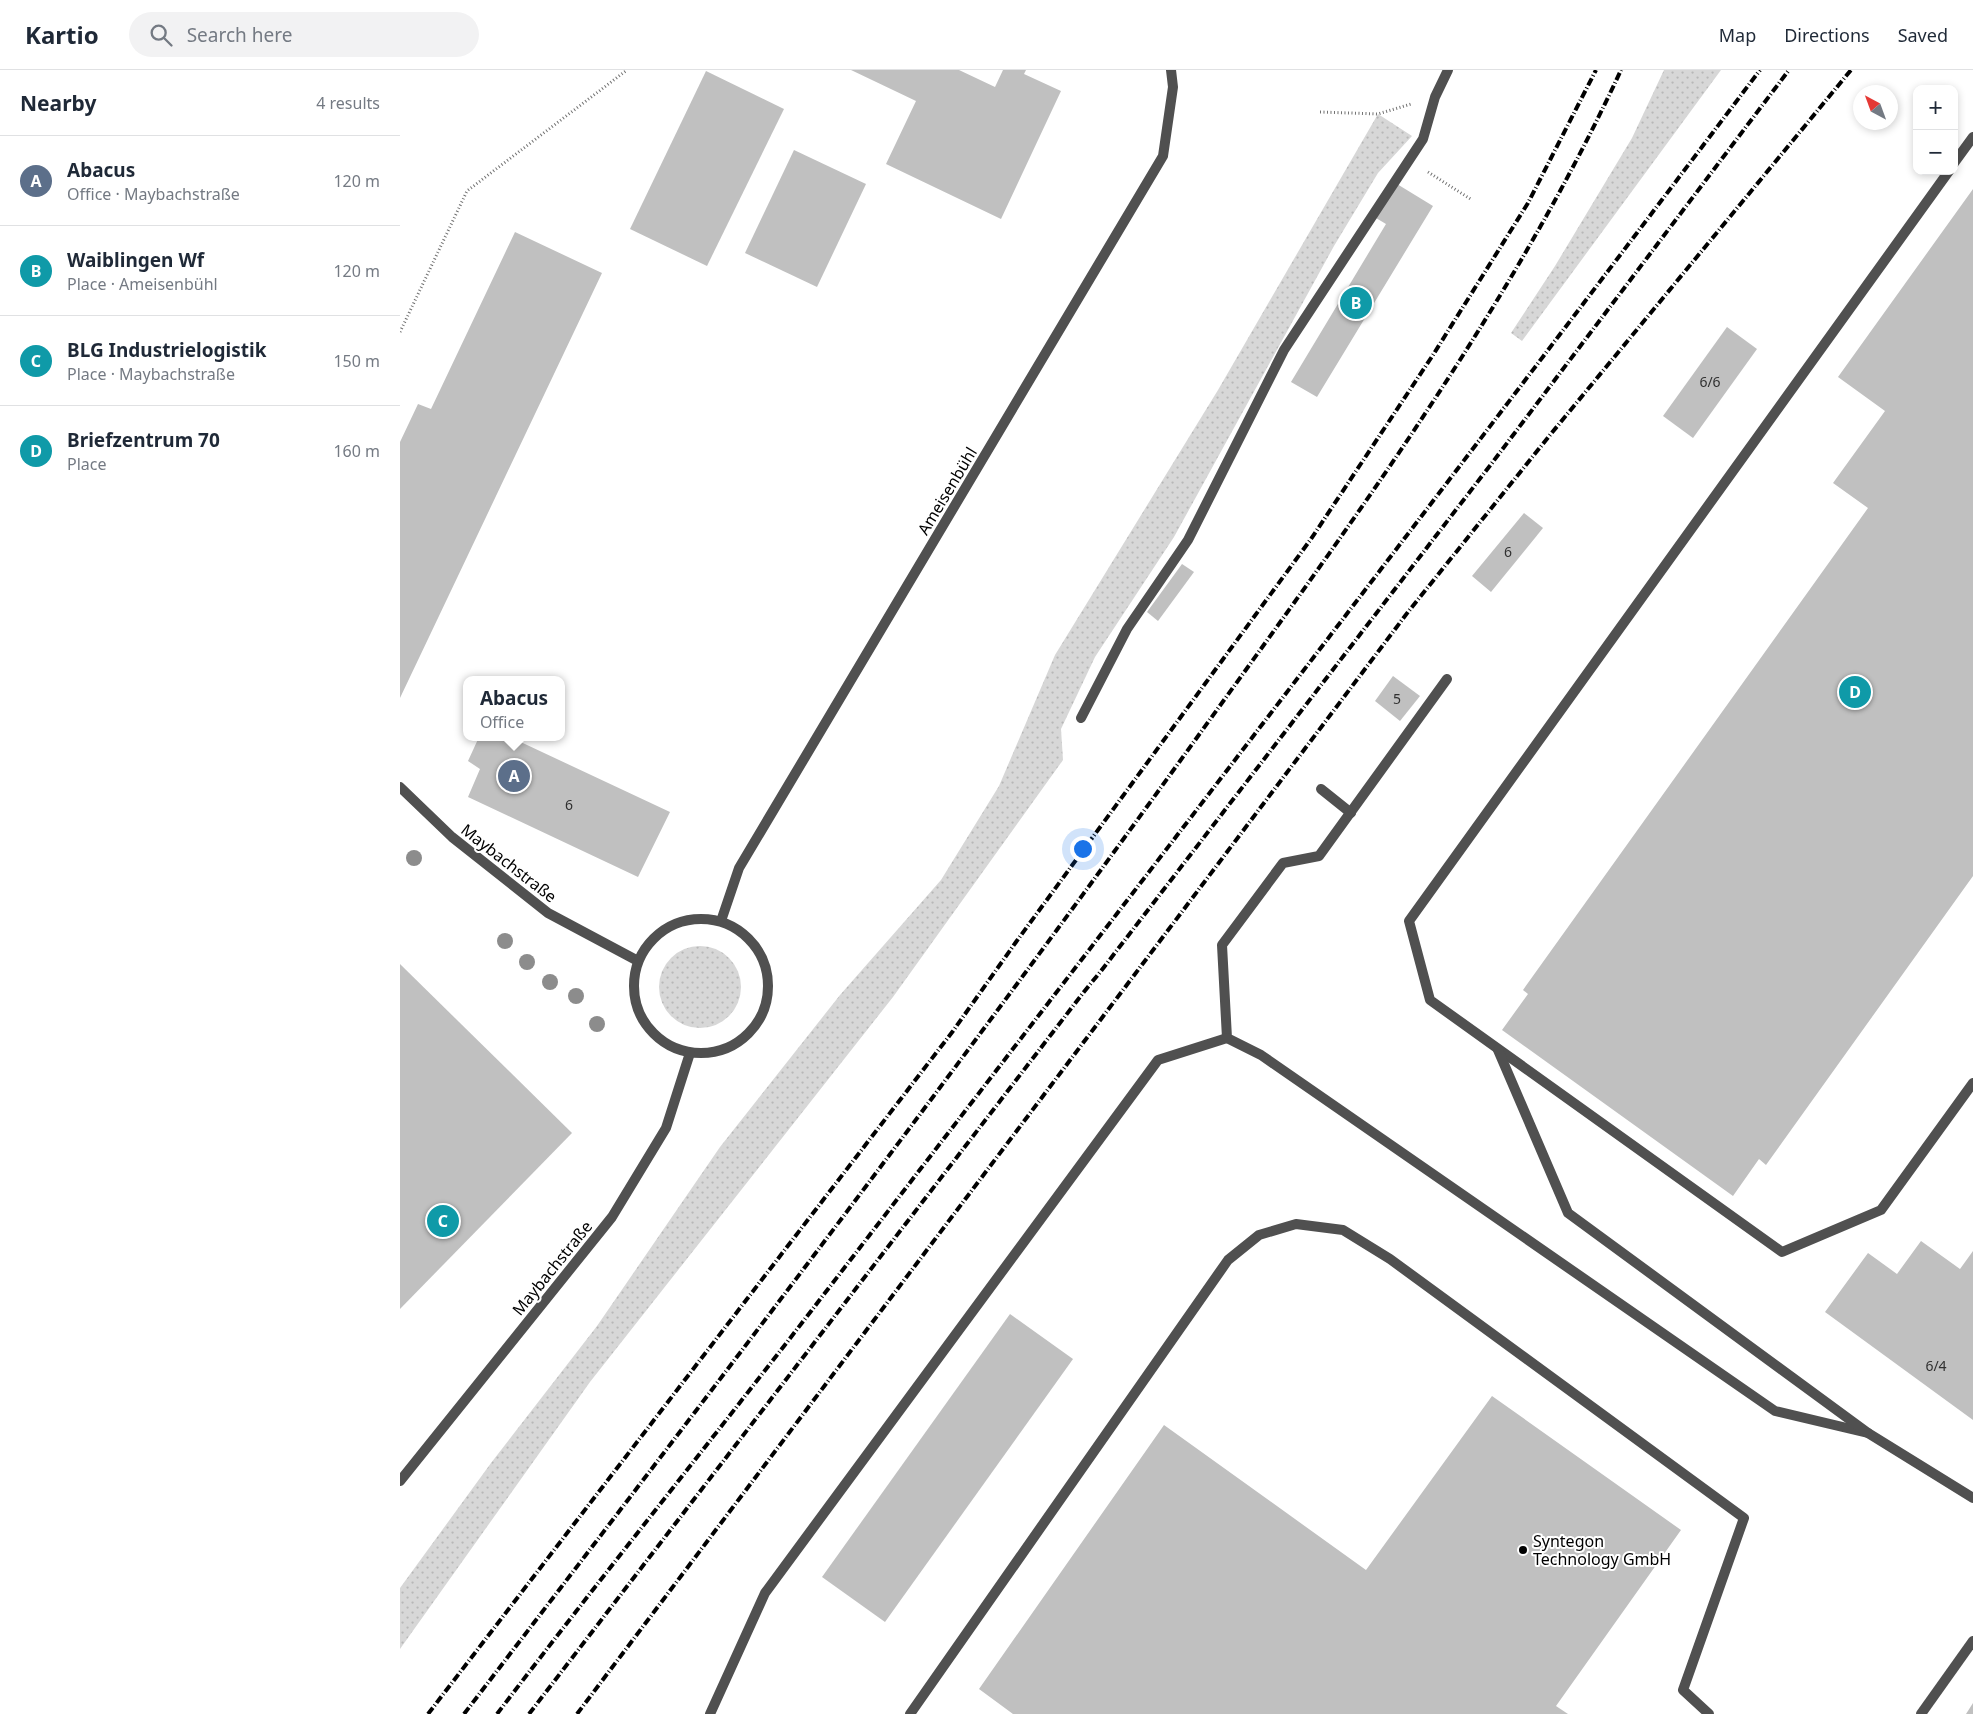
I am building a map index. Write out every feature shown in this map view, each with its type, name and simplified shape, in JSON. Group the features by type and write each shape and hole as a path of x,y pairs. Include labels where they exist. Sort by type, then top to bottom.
{"street":[{"name":"Ameisenbühl","path":"721,921 739,868 1163,156 1174,87 1170,70"},
{"path":"1081,718 1127,629 1188,540 1284,350 1423,139 1435,97 1448,70"},
{"path":"1958,158 1973,137"},
{"path":"1946,175 1409,921 1430,1000 1782,1252 1881,1210 1973,1083"},
{"path":"1226,1038 1222,945 1283,863 1318,856 1447,679"},
{"name":"Maybachstraße","path":"400,787 452,838 548,913 638,961"},
{"path":"1321,789 1351,813"},
{"path":"693,920 721,921 741,932 755,946 763,961 768,978 763,1014 740,1041 725,1049 708,1053 690,1053 673,1048 659,1039 647,1027 638,1012 634,996 634,978 638,961 647,946 660,933 675,924 693,920"},
{"path":"710,1714 765,1593 1158,1060 1226,1038 1261,1055 1775,1411 1868,1433"},
{"path":"1498,1050 1568,1213 1868,1433 1973,1498"},
{"name":"Maybachstraße","path":"400,1481 612,1217 666,1128 690,1053"},
{"path":"913,1713 1228,1260 1259,1235 1296,1224 1343,1230 1390,1259 1744,1518 1683,1690 1709,1714"},
{"path":"1921,1714 1973,1641"}],"path":[{"path":"400,332 466,191 627,70"},
{"path":"1320,112 1378,114 1435,97"},
{"path":"1409,160 1472,200"}],"shaded area":[{"path":"1664,70 1721,70 1522,341 1511,333 1555,266 1632,138"},
{"path":"1378,114 1412,136 1378,173 1334,246 1174,537 1095,657 1061,729 1063,760 893,997 590,1382 400,1649 400,1588 491,1463 597,1326 720,1147 840,995 941,880 999,786 1055,655 1218,390"},
{"path":"700,946 716,949 729,958 738,971 741,987 738,1003 729,1016 716,1025 700,1028 684,1025 671,1016 662,1003 659,987 662,971 671,958 684,949"}],"building":[{"path":"851,70 959,70 995,87 1003,70 1026,70 1024,74 1061,91 1001,219 886,164 916,101"},
{"path":"706,71 784,109 707,266 630,229"},
{"path":"794,150 866,184 817,287 745,253"},
{"path":"1397,184 1433,206 1317,397 1291,382 1386,224 1376,218"},
{"path":"1973,189 1973,876 1766,1165 1759,1159 1733,1196 1502,1030 1528,994 1523,990 1868,508 1833,483 1885,411 1838,377"},
{"path":"515,232 602,273 400,698 400,442 418,404 431,409"},
{"path":"1727,327 1757,349 1693,438 1663,416"},
{"path":"1524,513 1543,528 1491,592 1472,576"},
{"path":"1182,564 1194,572 1158,621 1147,612"},
{"path":"1393,676 1420,696 1400,721 1375,701"},
{"path":"477,741 519,741 670,812 638,877 468,797 480,769 468,761"},
{"path":"400,964 572,1133 400,1309"},
{"path":"1921,1241 1960,1269 1973,1251 1973,1420 1825,1312 1868,1253 1897,1274"},
{"path":"1010,1314 1073,1359 885,1622 822,1577"},
{"name":"Syntegon Technology GmbH","path":"1492,1396 1681,1530 1556,1706 1568,1714 1013,1714 979,1689 1164,1425 1366,1570"},
{"path":"1973,1703 1973,1714 1966,1714"}],"railway":[{"path":"428,1714 953,1031 1311,539 1433,355 1528,203 1596,70"},
{"path":"464,1714 923,1110 1104,866 1310,581 1423,417 1477,333 1529,247 1577,160 1621,70"},
{"path":"497,1714 798,1328 1160,858 1760,70"},
{"path":"529,1714 1492,463 1789,70"},
{"path":"577,1714 1408,612 1550,435 1851,70"}],"place":[{"name":"Waiblingen Wf","path":"1356,303"},
{"name":"Briefzentrum 70","path":"1855,692"},
{"name":"Abacus","path":"514,776"},
{"name":"BLG Industrielogistik","path":"443,1221"},
{"name":"Syntegon Technology GmbH","path":"1523,1550"}]}
